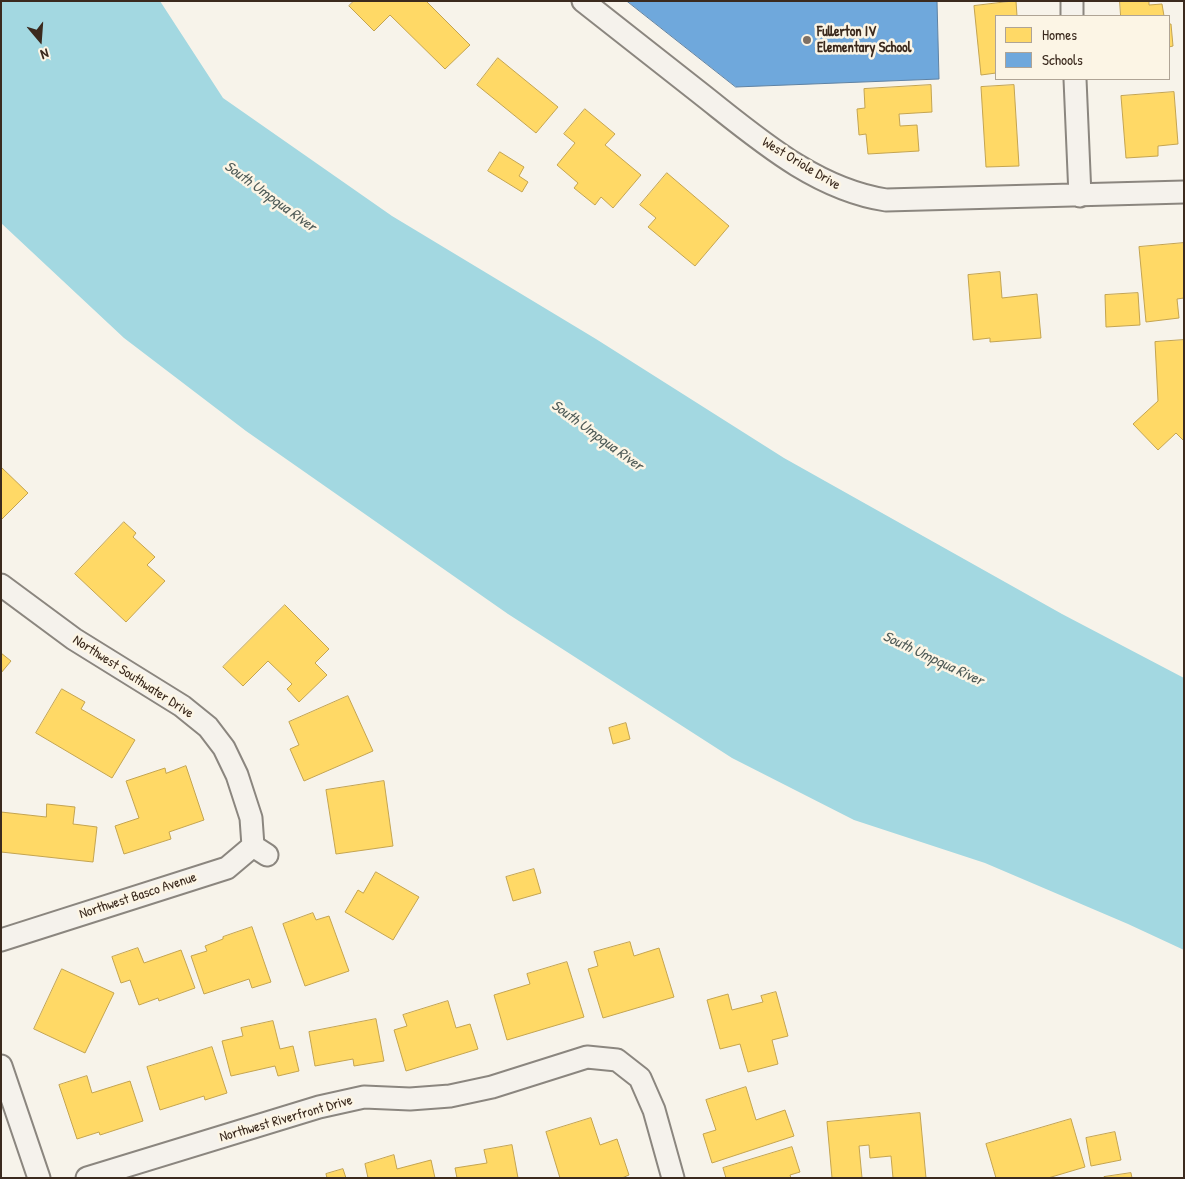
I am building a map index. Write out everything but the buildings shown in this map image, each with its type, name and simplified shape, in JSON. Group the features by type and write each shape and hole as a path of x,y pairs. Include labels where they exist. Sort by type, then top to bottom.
{"street":[{"name":"West Oriole Drive","path":"583,1 762,141 829,183 847,192 886,200 1184,192"},
{"path":"1072,1 1072,15"},
{"path":"1075,80 1080,196"},
{"name":"Northwest Southwater Drive","path":"1,585 74,639 182,706 208,727 224,748 237,775 260,851"},
{"name":"Northwest Basco Avenue","path":"1,940 227,868 260,851"},
{"name":"Northwest Riverfront Drive","path":"87,1178 319,1108 364,1097 410,1099 450,1096 492,1087 587,1058 617,1060 640,1078 648,1094 658,1124 673,1178"},
{"path":"1,1066 5,1090 39,1178"}],"water":[{"name":"South Umpqua River","path":"1,1 160,1 223,98 392,216 596,339 784,458 1062,614 1184,678 1184,950 985,863 854,820 732,758 508,614 246,431 124,338 1,223"}],"place":[{"name":"Fullerton IV Elementary School","path":"807,40"}]}
